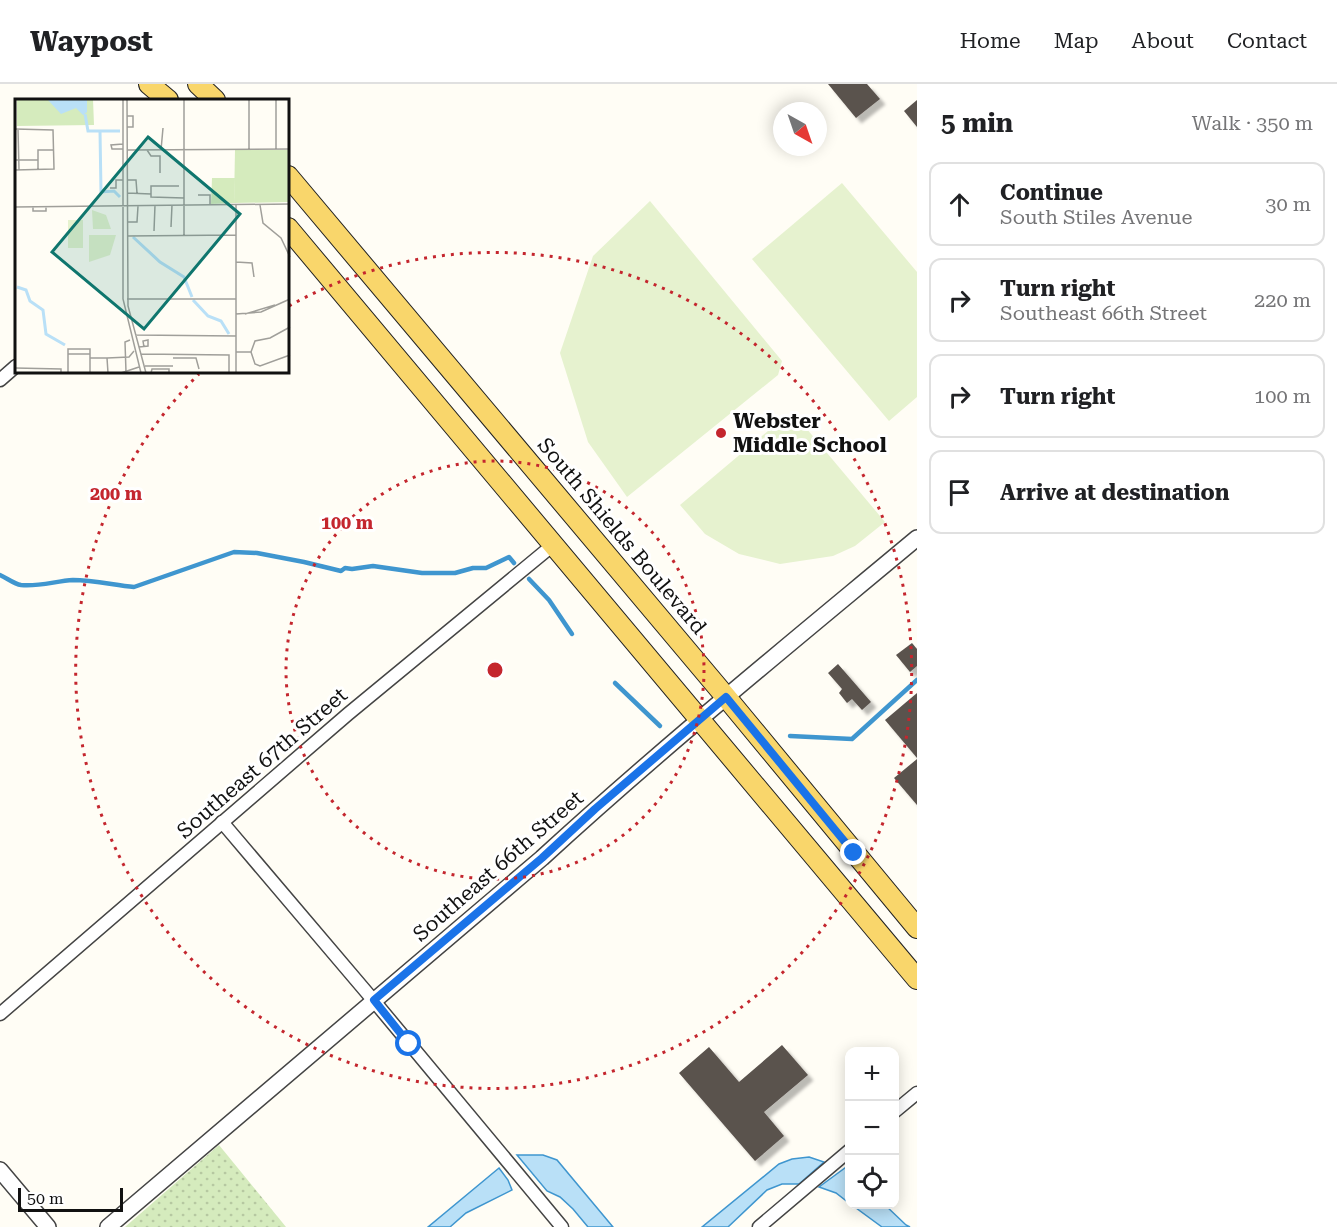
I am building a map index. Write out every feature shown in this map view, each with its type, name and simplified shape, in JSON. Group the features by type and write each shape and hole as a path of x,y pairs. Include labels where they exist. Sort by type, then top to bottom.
{"main road":[{"path":"149,84 167,99"},
{"path":"198,84 214,99"},
{"name":"South Shields Boulevard","path":"290,178 917,928"},
{"path":"290,230 917,979"}],"street":[{"path":"0,380 15,367"},
{"name":"Southeast 66th Street","path":"108,1227 542,858 595,809 726,697 917,538"},
{"name":"Southeast 67th Street","path":"0,1014 348,714 554,545"},
{"path":"222,822 374,1000 562,1227"},
{"path":"899,1108 917,1093"},
{"path":"759,1227 845,1153"},
{"path":"0,1170 48,1227"}],"green space":[{"path":"842,183 917,272 917,397 889,421 752,259"},
{"path":"650,201 782,361 778,375 627,497 588,442 560,353 593,256"},
{"path":"787,415 801,422 885,522 855,546 833,556 780,564 739,554 705,534 680,505"},
{"path":"219,1145 286,1227 125,1227"}],"water":[{"path":"517,1155 543,1155 557,1160 613,1227 588,1227 560,1197 547,1191"},
{"path":"809,1157 824,1162 799,1184 782,1184 767,1190 728,1227 702,1227 779,1164 792,1159"},
{"path":"499,1168 512,1190 466,1213 450,1227 428,1227"},
{"path":"845,1168 845,1200 836,1193 819,1187"},
{"path":"857,1209 889,1209 910,1227 882,1227"}],"building":[{"path":"828,84 867,84 880,99 856,118"},
{"path":"917,100 917,127 904,111"},
{"path":"912,643 917,649 917,666 910,672 896,655"},
{"path":"838,664 871,702 862,710 852,699 847,703 839,693 842,689 828,673"},
{"path":"917,693 917,758 885,720"},
{"path":"917,759 917,805 894,778"},
{"path":"782,1045 808,1075 764,1112 784,1136 755,1161 679,1073 709,1047 739,1082"}],"waterway":[{"path":"0,575 21,585 73,580 134,587 234,552 257,553 341,571 345,568 373,566 422,573 455,573 473,568 486,568 509,557 514,563"},
{"path":"529,579 549,600 572,634"},
{"path":"790,736 852,739 917,680"},
{"path":"615,683 660,726"}],"place":[{"name":"Webster Middle School","path":"721,433"}],"route":[{"path":"409,1044 374,1000 542,858 595,809 726,697 854,853"}]}
